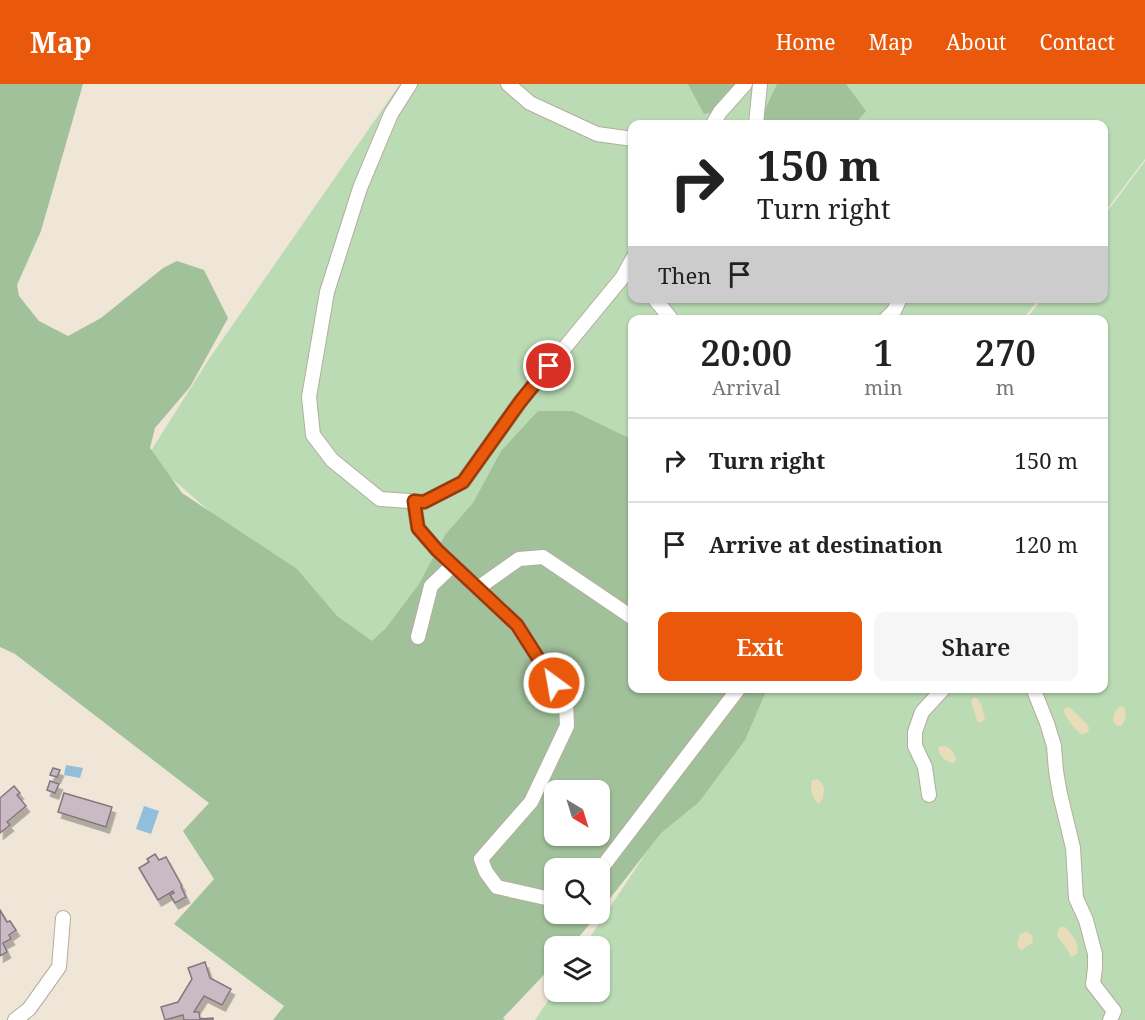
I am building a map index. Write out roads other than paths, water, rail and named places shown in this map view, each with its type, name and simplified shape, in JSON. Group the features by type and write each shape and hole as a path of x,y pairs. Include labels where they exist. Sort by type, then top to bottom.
{"street":[{"path":"410,84 391,114 360,188 327,292 309,397 313,435 332,460 380,499 424,502 463,482 520,402 628,271"},
{"path":"508,84 530,103 597,134 628,138"},
{"path":"715,120 746,84"},
{"path":"756,120 760,84"},
{"path":"658,303 668,315"},
{"path":"414,501 418,528 437,550 517,625 566,702 567,726 531,802 482,859 486,872 497,887 544,898"},
{"path":"478,588 519,559 543,557 628,615"},
{"path":"418,637 430,586 453,565"},
{"path":"609,858 735,693"},
{"path":"928,795 925,767 915,746 915,732 922,712 939,693"},
{"path":"1035,693 1054,746 1060,794 1073,848 1076,898 1086,920 1095,954 1093,984 1114,1011 1110,1020"},
{"path":"15,1020 29,1009 59,967 63,918"}],"water":[{"path":"66,765 83,768 80,778 64,775"},
{"path":"144,806 159,811 151,834 136,829"}]}
